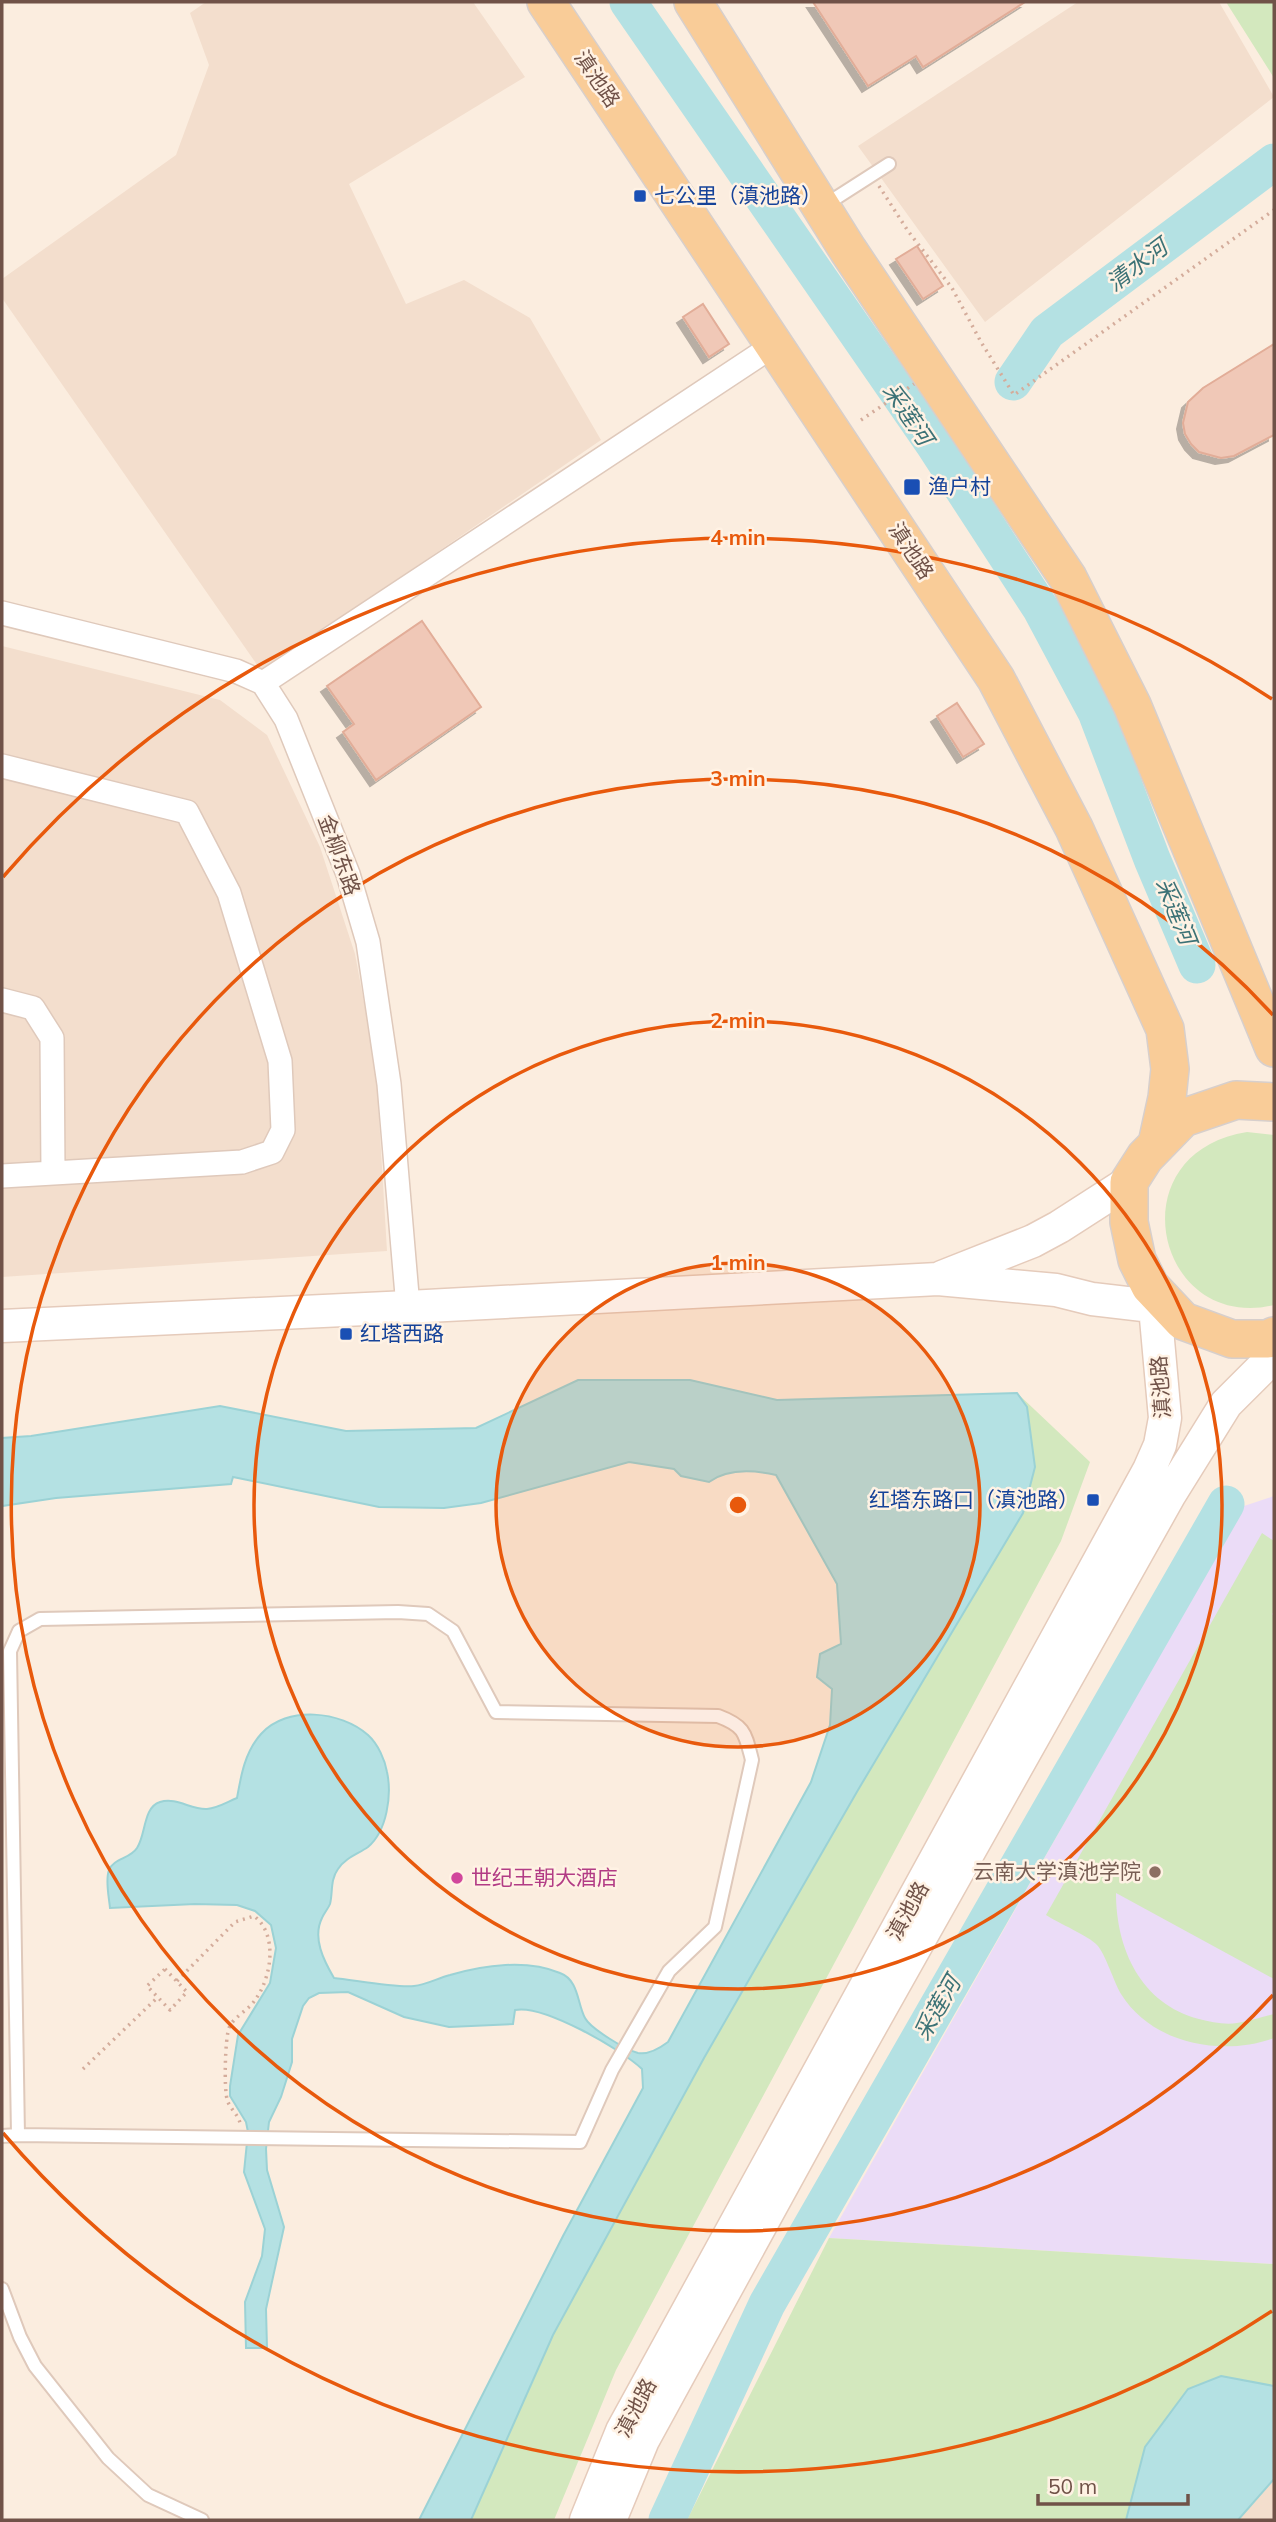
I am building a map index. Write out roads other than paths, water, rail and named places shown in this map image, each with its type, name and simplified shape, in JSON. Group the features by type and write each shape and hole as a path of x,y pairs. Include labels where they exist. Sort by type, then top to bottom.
{"main road":[{"name":"滇池路","path":"546,2 996,679 1074,828 1165,1029 1170,1069 1157,1144"},
{"path":"693,2 821,207 1068,578 1132,705 1274,1048"},
{"path":"938,1279 1033,1241 1129,1182 1145,1157 1183,1118 1236,1100 1274,1102"},
{"path":"1129,1182 1129,1222 1136,1260 1158,1300 1183,1321 1232,1339 1268,1339 1274,1336"},
{"path":"2,1326 938,1279 1056,1290 1092,1299 1158,1300"},
{"path":"1092,1299 1134,1326 1160,1367"},
{"name":"滇池路","path":"586,2520 622,2431 1149,1470 1160,1444 1165,1418 1158,1300"},
{"name":"滇池路","path":"610,2520 649,2428 832,2095 1170,1494 1226,1404 1274,1356"}],"street":[{"path":"2,613 236,671 264,683 774,345"},
{"name":"金柳东路","path":"264,683 286,719 348,874 368,942 389,1084 408,1307"},
{"path":"2,766 187,812 229,893 280,1061 283,1130 272,1153 242,1161 2,1176"},
{"path":"2,1000 33,1008 52,1038 53,1173"}],"lane":[{"path":"821,207 889,163"},
{"path":"2,2136 580,2143 616,2062 669,1971 715,1927 752,1760 746,1737 737,1723 718,1716 496,1712 453,1631 428,1614 398,1612 40,1619 19,1631 10,1651 18,2135"},
{"path":"2,2289 20,2337 36,2366 108,2458 148,2496 202,2520"}],"water":[{"path":"578,1380 690,1380 777,1400 1017,1393 1027,1407 1035,1467 1023,1513 858,1790 704,2058 553,2335 471,2520 419,2520 563,2236 643,2088 642,2069 617,2050 581,2030 528,2010 515,2010 513,2024 449,2027 404,2017 348,1992 319,1993 309,1998 303,2006 292,2039 292,2062 281,2097 269,2122 267,2170 284,2227 266,2309 267,2348 246,2348 245,2302 262,2256 265,2229 244,2172 248,2132 246,2122 230,2096 230,2086 238,2035 270,1983 276,1948 271,1925 255,1911 237,1905 110,1908 107,1884 109,1870 114,1863 137,1848 150,1809 154,1805 172,1801 207,1809 237,1798 247,1756 261,1734 272,1725 299,1715 329,1716 357,1727 372,1739 383,1757 389,1791 380,1832 368,1847 348,1859 335,1873 330,1904 319,1926 320,1949 334,1978 414,1986 463,1971 491,1966 534,1966 560,1973 571,1981 582,2012 594,2028 638,2053 654,2050 668,2042 811,1782 830,1725 832,1689 817,1677 820,1654 841,1644 837,1584 776,1475 768,1473 733,1472 709,1482 681,1476 674,1469 629,1462 481,1503 444,1508 379,1507 233,1477 231,1484 56,1498 2,1506 2,1438 31,1436 220,1406 346,1431 476,1428"},
{"path":"1221,2376 1274,2386 1274,2479 1238,2520 1126,2520 1145,2447 1188,2389"}],"waterway":[{"name":"采莲河","path":"628,2 933,443 1041,609 1096,712 1152,859 1197,965"},
{"name":"清水河","path":"1013,382 1047,332 1274,162"},
{"name":"采莲河","path":"667,2520 767,2304 1226,1504"}],"place":[{"name":"七公里（滇池路）","path":"640,196"},
{"name":"渔户村","path":"912,487"},
{"name":"红塔西路","path":"346,1334"},
{"name":"红塔东路口（滇池路）","path":"1093,1500"},
{"name":"云南大学滇池学院","path":"1155,1872"},
{"name":"世纪王朝大酒店","path":"457,1878"}]}
